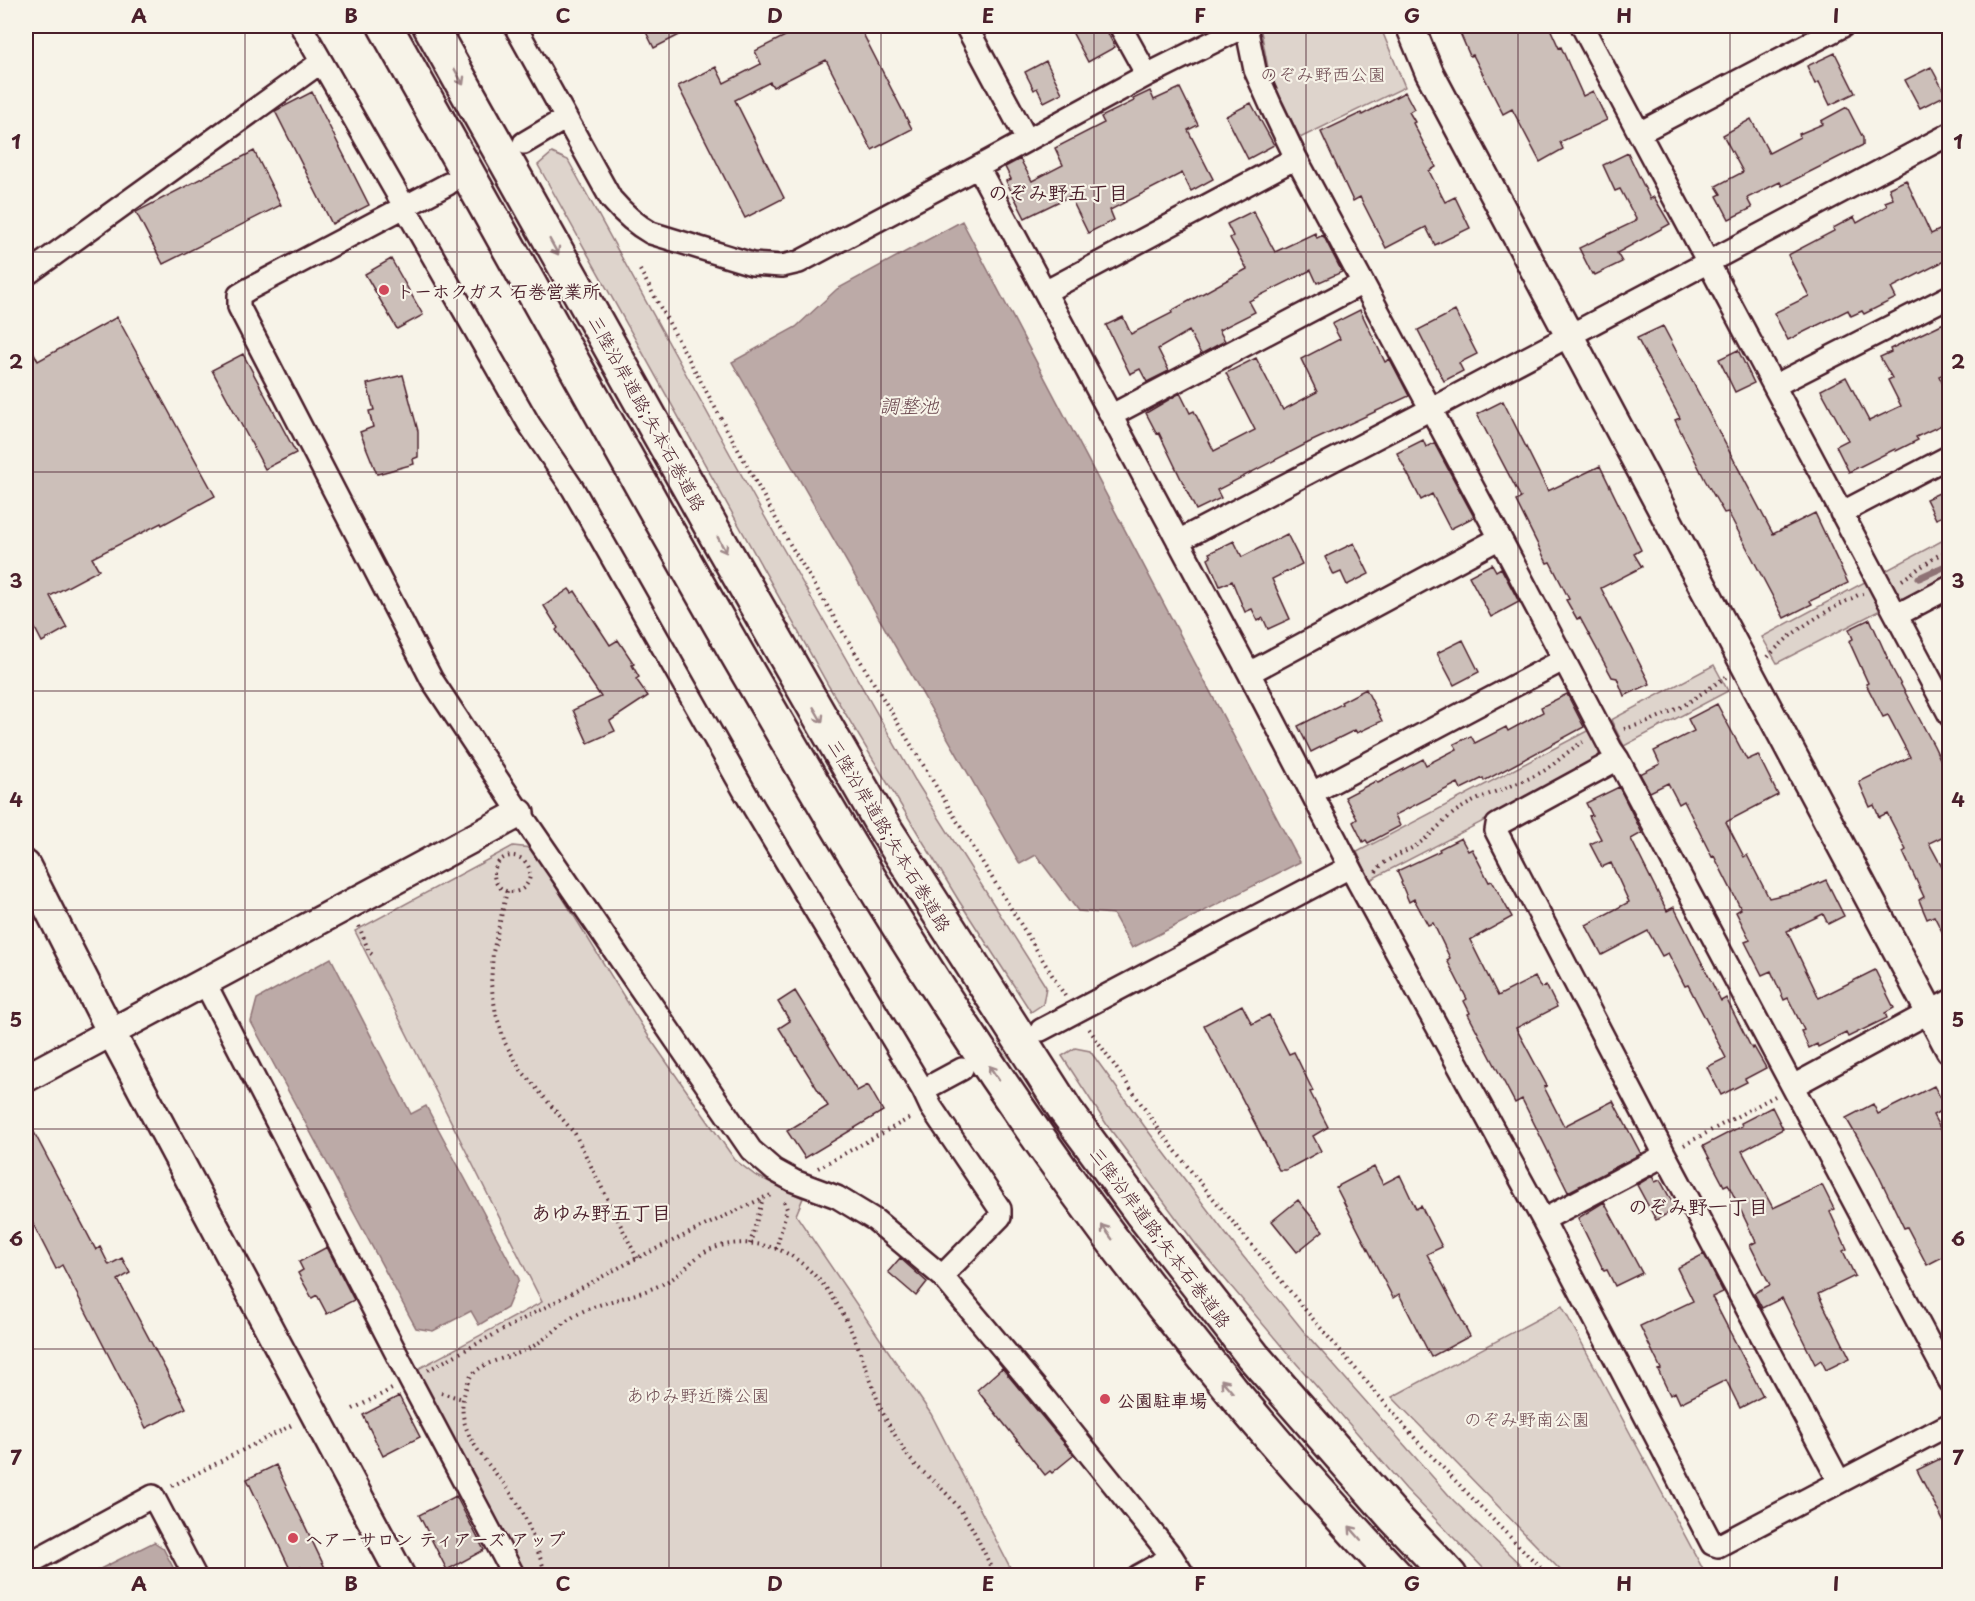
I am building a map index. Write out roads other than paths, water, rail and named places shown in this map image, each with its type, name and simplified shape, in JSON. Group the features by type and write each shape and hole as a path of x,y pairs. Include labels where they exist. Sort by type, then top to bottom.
{"highway":[{"path":"385,26 678,550 782,731 898,926 955,1015 1035,1132 1165,1309 1286,1454 1395,1575"},
{"name":"三陸沿岸道路;矢本石巻道路","path":"430,26 732,564 880,821 1066,1111 1140,1211 1253,1356 1394,1517 1450,1575"}],"street":[{"path":"301,26 529,423 573,489 754,808 927,1098 1000,1209 1000,1217 942,1276"},
{"path":"515,26 611,199 625,215 651,233 752,264 782,266 799,262 1147,75 1246,26 1255,70 1296,158 1950,1382"},
{"path":"966,26 1027,140"},
{"path":"1120,26 1147,75"},
{"path":"1410,26 1429,72 1569,336 1940,1007 1950,1050"},
{"path":"1582,26 1950,716"},
{"path":"1639,133 1843,26"},
{"path":"26,275 321,62"},
{"path":"524,143 566,118"},
{"path":"1178,541 1431,410 1950,134"},
{"path":"1045,292 1296,158"},
{"path":"978,167 1112,415 1350,867 1543,1220 1712,1544 1718,1546 1950,1424"},
{"path":"448,184 239,295 239,307 432,680 520,813 751,1150 765,1163 794,1181 837,1197 875,1220 942,1276 1045,1399 1184,1575"},
{"path":"1112,415 1363,283"},
{"path":"1774,386 1950,296"},
{"path":"1841,513 1950,456"},
{"path":"1249,673 1500,538"},
{"path":"1897,615 1950,588"},
{"path":"1312,793 1563,660"},
{"path":"1618,759 1497,825 1496,831 1839,1481"},
{"path":"26,1078 520,813"},
{"path":"26,865 111,1032 401,1575"},
{"path":"1041,1030 1350,867"},
{"path":"205,983 410,1380 514,1575"},
{"path":"1793,1086 1940,1007"},
{"path":"927,1098 962,1069"},
{"path":"1543,1220 1665,1155"},
{"path":"30,1568 153,1496 195,1575"},
{"path":"1138,1575 1172,1557"}],"water":[{"name":"調整池","path":"962,221 1300,862 1132,948 1113,914 1078,911 1036,855 1020,864 732,362 796,327 837,289"},
{"path":"331,958 411,1114 426,1106 519,1279 507,1308 479,1325 471,1311 433,1331 416,1328 251,1022 257,999"},
{"path":"154,1542 163,1548 177,1575 88,1575"}],"waterway":[{"path":"1919,578 1950,564"}],"tunnel":[{"path":"974,1063 1032,1035"}],"place":[{"name":"トーホクガス 石巻営業所","path":"384,290"},
{"name":"公園駐車場","path":"1105,1399"},
{"name":"ヘアーサロン ティアーズ アップ","path":"293,1538"}],"district":[{"name":"のぞみ野五丁目","path":"1058,192"},
{"name":"のぞみ野一丁目","path":"1698,1206"},
{"name":"あゆみ野五丁目","path":"601,1212"}],"park label":[{"name":"のぞみ野西公園","path":"1323,73"},
{"name":"あゆみ野近隣公園","path":"698,1394"},
{"name":"のぞみ野南公園","path":"1527,1418"}]}
